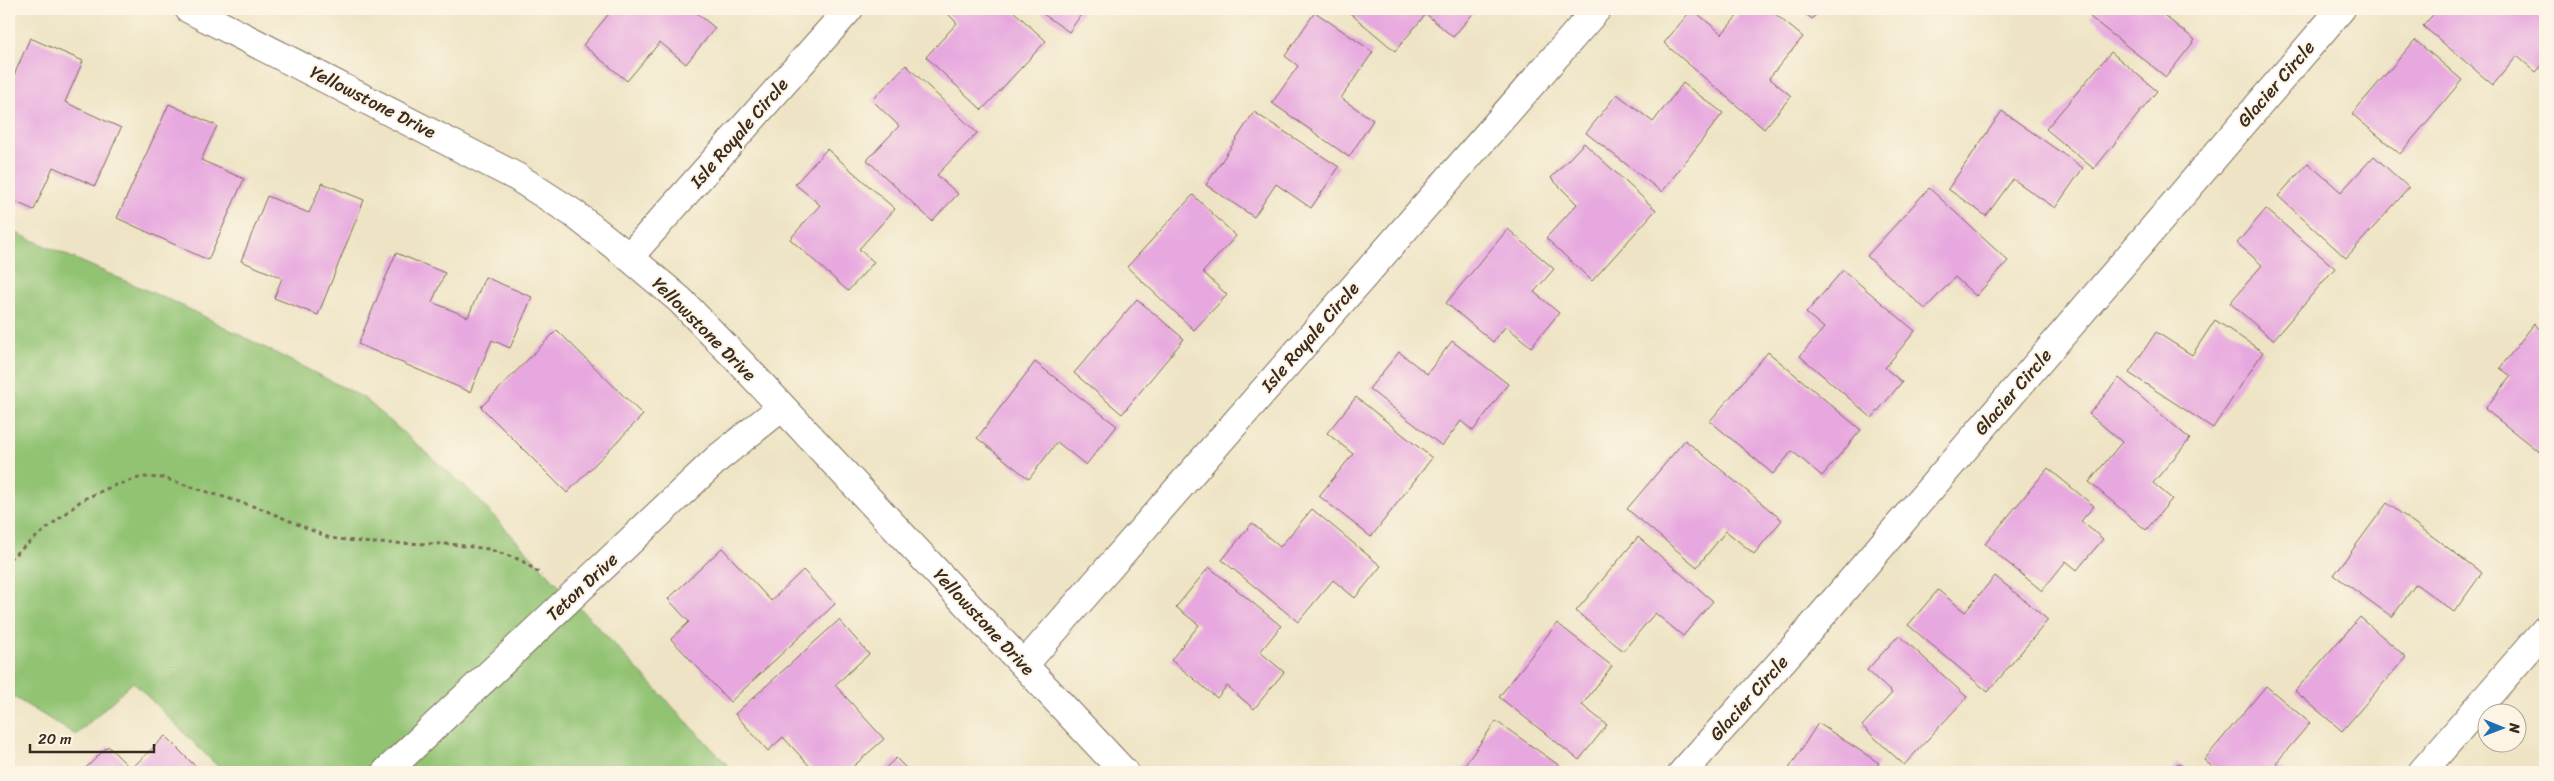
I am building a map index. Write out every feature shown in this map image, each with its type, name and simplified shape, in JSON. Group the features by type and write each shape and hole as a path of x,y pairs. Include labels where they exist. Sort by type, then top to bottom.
{"street":[{"name":"Yellowstone Drive","path":"189,9 518,177 573,213 629,257 680,300 1124,772"},
{"name":"Isle Royale Circle","path":"629,257 849,9"},
{"name":"Isle Royale Circle","path":"1024,665 1597,9"},
{"name":"Glacier Circle","path":"1683,772 1812,627 2341,9"},
{"name":"Teton Drive","path":"386,772 718,458 782,407"},
{"path":"2422,772 2545,630"}],"path":[{"path":"9,559 82,500 114,486 142,477 163,478 262,509 330,538 370,543 450,544 488,549 521,560 543,576"}],"green space":[{"path":"9,230 185,307 364,398 472,493 734,772 223,772 133,682 76,735 9,694"}],"building":[{"path":"613,9 692,9 715,28 686,64 660,42 627,81 583,45"},
{"path":"945,9 1011,9 1046,41 982,110 926,57 957,23"},
{"path":"1036,9 1085,9 1069,32"},
{"path":"1345,9 1477,9 1453,37 1426,14 1395,51"},
{"path":"1692,9 1722,34 1743,9 1769,9 1803,37 1769,78 1791,96 1764,129 1664,43"},
{"path":"1799,9 1820,9 1812,19"},
{"path":"2097,9 2164,9 2161,13 2195,40 2166,77 2090,17"},
{"path":"2438,9 2476,9 2479,12 2482,9 2545,9 2545,23 2541,28 2545,31 2545,62 2536,72 2517,56 2493,85 2423,26"},
{"path":"1315,12 1373,52 1341,98 1373,120 1349,157 1272,103 1298,66 1285,56"},
{"path":"30,38 83,61 65,102 121,128 95,186 53,167 34,210 9,199 9,87"},
{"path":"2415,40 2462,80 2400,154 2352,114"},
{"path":"2111,52 2157,91 2094,169 2046,129"},
{"path":"906,65 977,133 937,175 958,194 932,221 867,160 899,126 872,100"},
{"path":"1683,83 1723,113 1662,192 1586,133 1617,94 1653,122"},
{"path":"169,104 217,126 201,160 244,179 208,260 117,218"},
{"path":"2002,111 2083,168 2055,208 2013,179 1986,216 1948,189"},
{"path":"1254,112 1339,167 1311,208 1276,184 1254,217 1206,185"},
{"path":"1584,143 1656,210 1592,281 1546,238 1577,204 1551,178"},
{"path":"827,149 895,209 859,249 874,262 848,291 790,239 820,205 795,184"},
{"path":"2374,156 2409,188 2346,258 2278,196 2308,163 2341,192"},
{"path":"322,183 364,200 318,315 274,298 282,278 241,261 267,196 309,213"},
{"path":"1929,188 2008,261 1976,296 1955,277 1925,309 1867,256"},
{"path":"1193,195 1236,236 1203,272 1227,295 1194,330 1127,267"},
{"path":"2266,209 2335,268 2273,340 2230,303 2262,265 2237,243"},
{"path":"1508,229 1554,269 1534,292 1559,313 1531,347 1506,326 1493,342 1446,303"},
{"path":"396,253 445,273 432,302 468,317 485,277 532,297 510,348 492,340 470,392 358,344"},
{"path":"1843,270 1915,331 1885,368 1902,382 1872,418 1800,356 1824,328 1806,313"},
{"path":"1137,299 1184,339 1122,414 1074,373"},
{"path":"2215,320 2263,352 2213,428 2129,373 2156,332 2192,355"},
{"path":"2534,324 2545,333 2545,444 2539,452 2485,409 2511,376 2500,368"},
{"path":"557,330 643,415 567,493 481,407"},
{"path":"1452,341 1508,384 1473,431 1461,421 1442,446 1369,389 1399,352 1427,374"},
{"path":"1768,352 1861,430 1822,476 1792,451 1773,474 1710,421"},
{"path":"1035,362 1117,426 1086,465 1057,442 1029,479 977,438"},
{"path":"2119,378 2190,439 2153,483 2172,499 2146,530 2089,482 2122,442 2089,414"},
{"path":"1356,397 1432,458 1371,537 1319,496 1353,454 1327,433"},
{"path":"1685,440 1782,520 1754,554 1726,531 1697,567 1627,509"},
{"path":"2048,468 2094,506 2081,521 2103,539 2077,570 2066,561 2042,591 1985,544"},
{"path":"2387,503 2482,573 2454,612 2416,584 2392,617 2334,575"},
{"path":"1312,509 1381,566 1355,598 1333,580 1298,622 1222,560 1252,523 1280,547"},
{"path":"1638,537 1713,601 1683,636 1655,613 1623,651 1576,611"},
{"path":"722,548 771,601 803,570 835,604 730,702 671,639 689,622 668,599"},
{"path":"1209,567 1281,626 1260,652 1284,672 1254,709 1227,686 1217,698 1171,660 1199,625 1176,607"},
{"path":"1995,576 2048,620 1988,692 1908,625 1938,590 1965,612"},
{"path":"2360,617 2406,657 2342,731 2295,691"},
{"path":"839,620 869,654 835,685 884,739 847,772 815,772 783,737 768,751 735,714"},
{"path":"1557,623 1612,666 1582,705 1607,725 1579,760 1499,697"},
{"path":"1899,635 1967,697 1904,765 1862,726 1892,693 1867,670"},
{"path":"2266,686 2310,723 2276,763 2287,772 2219,772 2204,760"},
{"path":"1496,721 1560,766 1555,772 1460,772"},
{"path":"1818,723 1879,763 1873,772 1787,772"},
{"path":"165,736 201,772 82,772 108,746 131,769"},
{"path":"896,758 910,772 881,772"},
{"path":"2178,763 2190,772 2171,772"}]}
